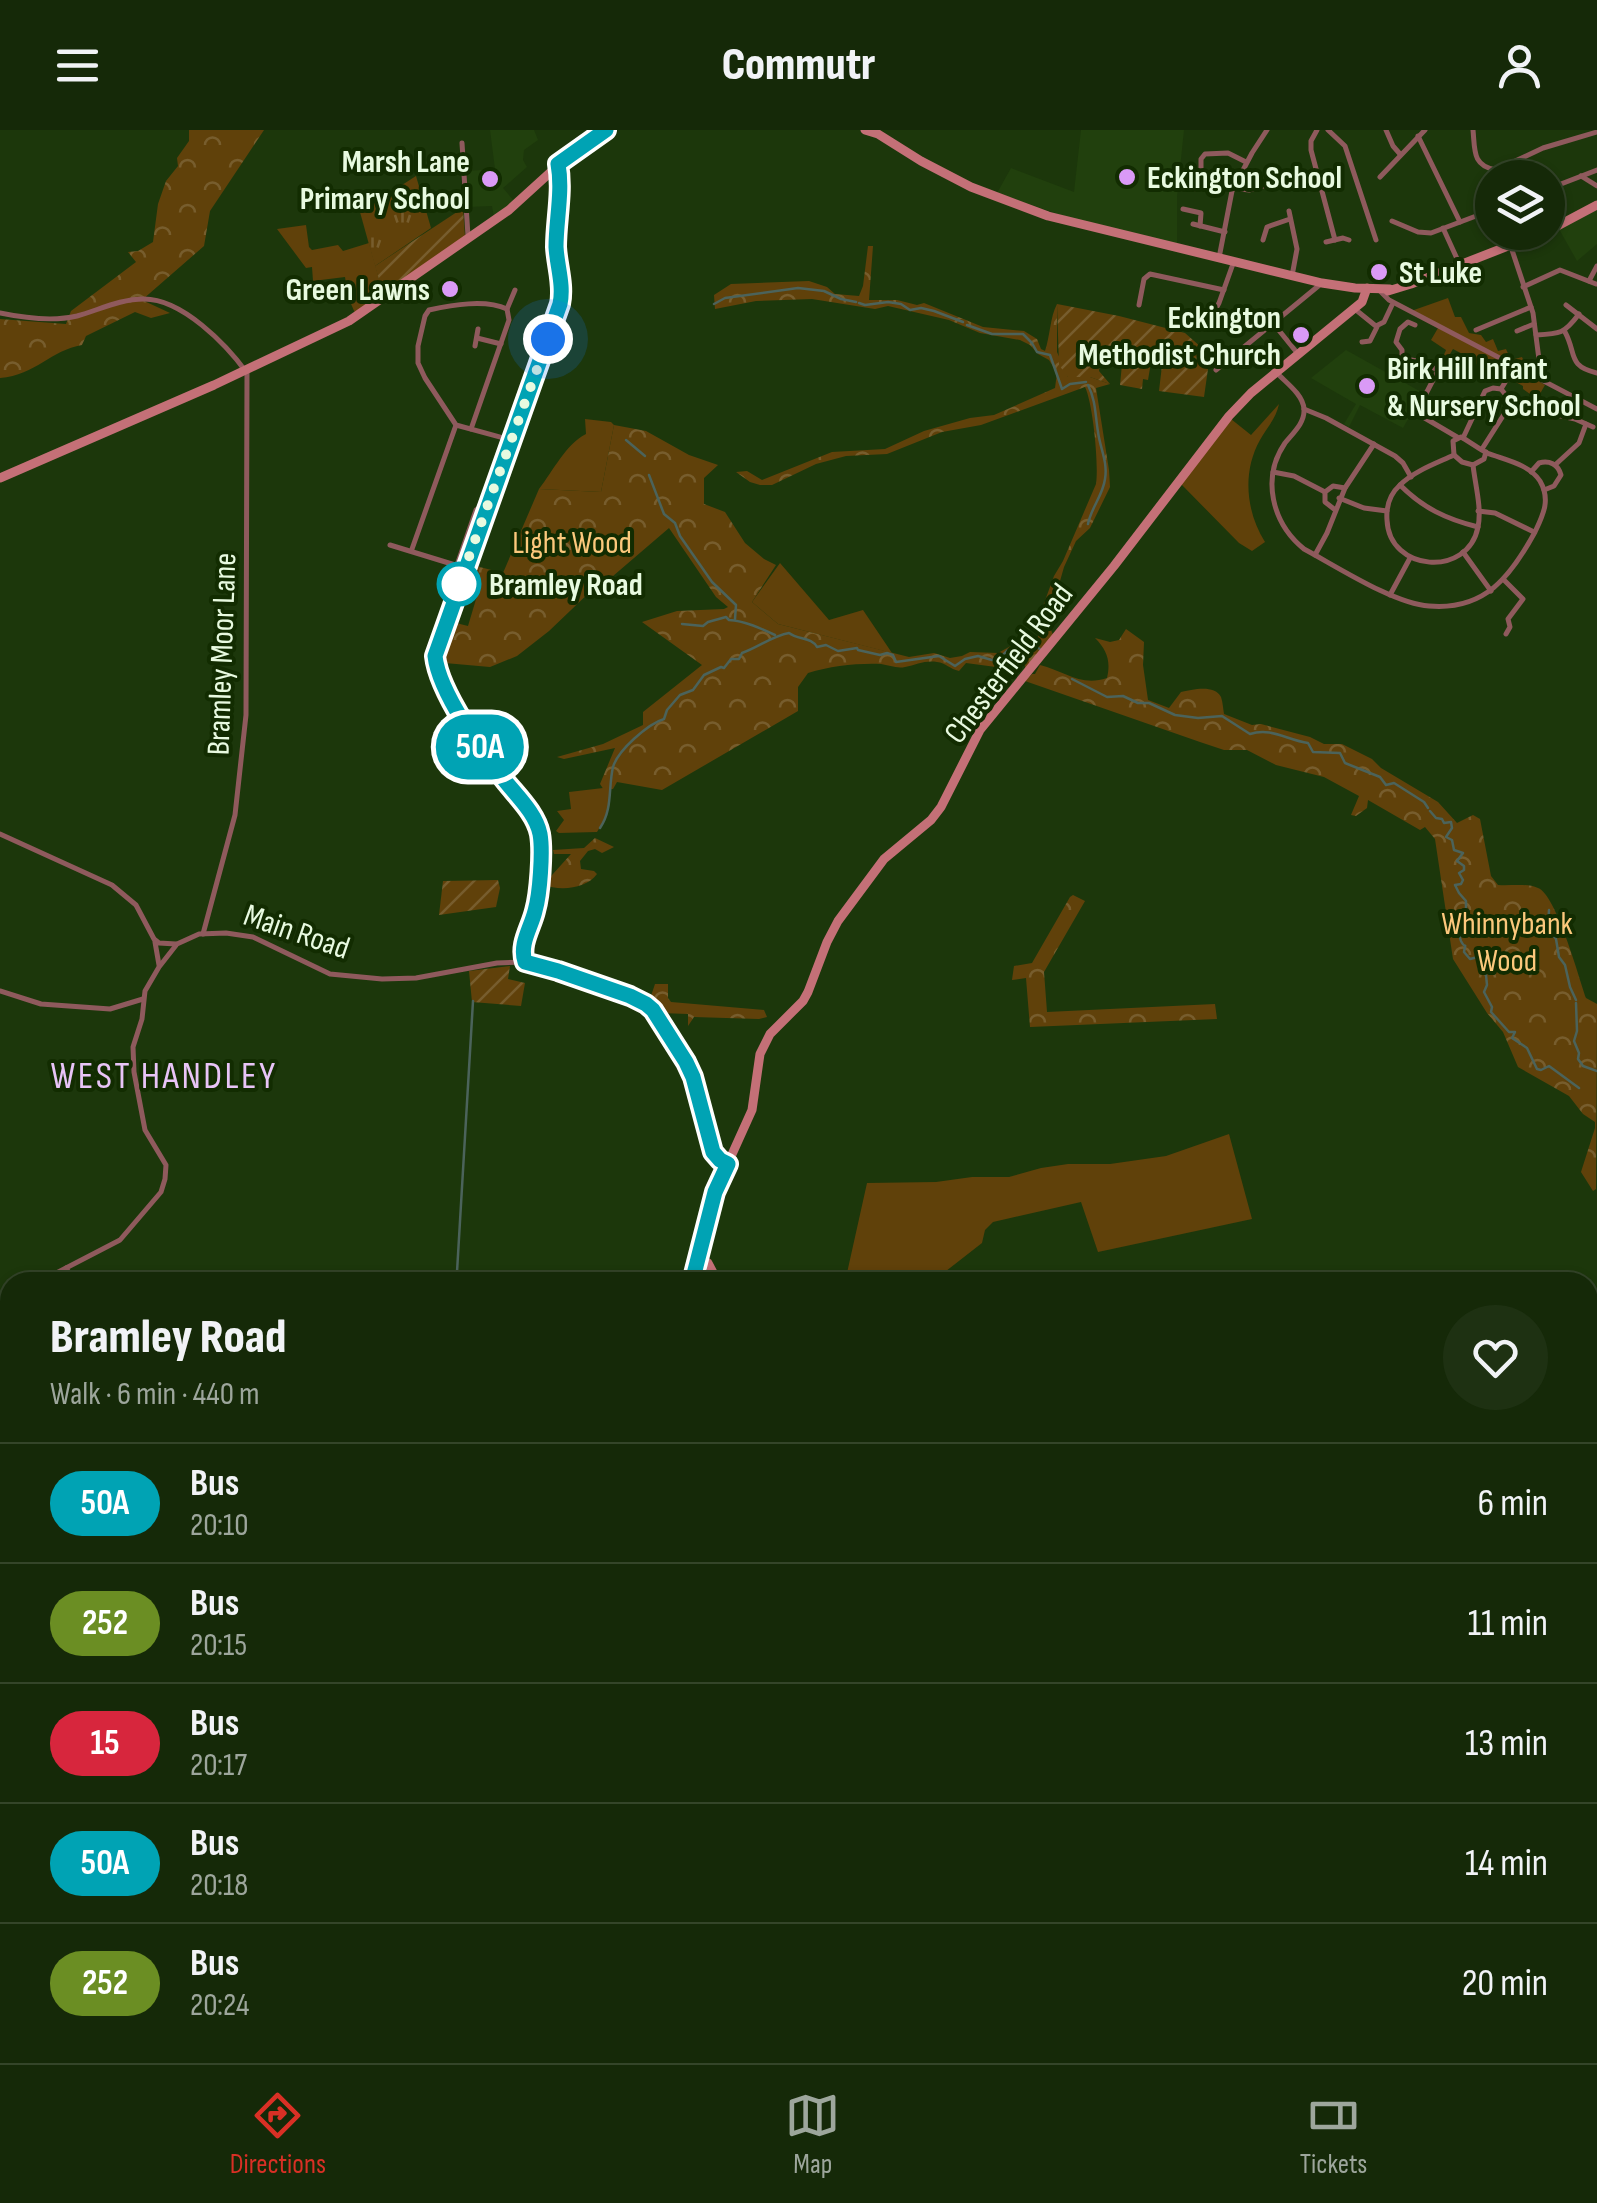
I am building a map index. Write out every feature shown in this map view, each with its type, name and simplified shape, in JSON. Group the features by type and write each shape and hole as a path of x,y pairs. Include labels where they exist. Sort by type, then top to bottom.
{"main road":[{"path":"0,478 350,321 468,239 520,200 558,164 606,130"},
{"path":"865,130 948,176 1048,216 1322,282 1383,290 1410,284 1500,250"},
{"path":"1565,222 1597,205"},
{"path":"1356,306 1362,289"},
{"name":"Chesterfield Road","path":"695,1272 715,1192 752,1110 764,1043 808,992 838,921 884,859 941,808 970,748 1001,702 1055,640 1229,416 1296,350 1356,306"},
{"path":"699,1258 713,1272"}],"street":[{"path":"1219,258 1233,188 1267,130"},
{"path":"1318,130 1310,144 1335,240"},
{"path":"1328,130 1345,146 1373,236"},
{"path":"1386,130 1400,154"},
{"path":"1383,176 1426,130"},
{"path":"1473,130 1476,158 1483,166 1496,170 1554,144 1597,132"},
{"path":"1418,136 1460,222"},
{"path":"462,143 468,239"},
{"path":"1195,189 1196,179 1203,177 1201,159 1206,153 1228,153 1246,162"},
{"path":"525,962 522,950 538,895 539,830 474,737 444,685 436,664 436,648 562,297 556,254 558,164"},
{"path":"1565,182 1597,170"},
{"path":"1233,188 1249,190 1317,171"},
{"path":"1581,176 1597,186"},
{"path":"1183,208 1201,213 1196,225 1225,232"},
{"path":"1263,240 1267,227 1289,215 1298,249 1292,276"},
{"path":"1396,222 1422,233 1475,216"},
{"path":"1443,228 1460,266"},
{"path":"1326,242 1349,240"},
{"path":"1511,250 1531,307 1541,375"},
{"path":"1207,324 1234,262"},
{"path":"1552,262 1556,271"},
{"path":"1523,287 1562,270 1592,283 1597,266"},
{"path":"1141,301 1144,279 1150,274 1224,290"},
{"path":"1216,370 1322,282"},
{"path":"1383,290 1389,300 1597,409"},
{"path":"471,429 510,320 507,309 515,295"},
{"path":"0,313 64,318 148,298 178,309 203,326 245,371"},
{"path":"507,309 468,305 426,312 418,363 456,424 512,440"},
{"path":"1566,305 1597,327"},
{"path":"1356,306 1363,318 1376,326"},
{"path":"1376,326 1384,322 1392,306"},
{"path":"1476,330 1531,307"},
{"path":"1536,335 1565,332 1580,314"},
{"path":"1416,325 1408,322 1398,333 1396,342 1402,358 1438,370"},
{"path":"1273,323 1296,350"},
{"path":"1517,331 1534,324"},
{"path":"1366,344 1376,326"},
{"path":"478,329 476,342 502,344"},
{"path":"1565,332 1576,365 1597,373"},
{"path":"1276,372 1298,395 1304,409 1301,423 1280,451 1272,490 1277,515 1297,543 1390,595 1416,604 1444,606 1470,601 1504,580 1519,562 1545,509 1544,490 1532,472 1460,438 1419,412 1444,359"},
{"path":"1502,389 1514,366"},
{"name":"Bramley Moor Lane","path":"202,934 236,815 246,714 245,371"},
{"path":"1502,389 1508,395 1508,408 1484,450 1484,459 1473,464 1462,462 1454,455 1453,444 1460,438 1485,391 1502,389"},
{"path":"1304,409 1400,460 1411,476"},
{"path":"1555,412 1590,426 1580,443 1555,465"},
{"path":"412,550 456,424"},
{"path":"1315,555 1344,488 1374,444"},
{"path":"1454,455 1411,476 1392,496 1387,511 1390,535 1410,558 1424,563 1451,560 1472,541 1478,527 1473,464"},
{"path":"1532,472 1542,462 1555,465 1560,477 1554,486 1544,490"},
{"path":"1274,472 1294,476 1326,492"},
{"path":"1400,485 1437,514 1478,527"},
{"path":"1334,509 1325,502 1326,492 1333,486 1344,488"},
{"path":"1339,498 1359,507 1387,511"},
{"path":"456,564 476,510 486,508"},
{"path":"1478,512 1495,513 1534,532"},
{"path":"390,544 465,568"},
{"path":"1463,552 1491,590"},
{"path":"1390,595 1410,558"},
{"path":"1504,580 1524,599 1504,621 1510,628 1506,634"},
{"path":"0,834 112,886 136,905 154,939 159,967"},
{"name":"Main Road","path":"58,1272 120,1240 163,1187 166,1165 145,1130 133,1047 142,1019 142,999 159,967 178,944 202,934 252,936 330,974 425,977 525,962 630,996 659,1016 693,1077 713,1152 728,1164"},
{"path":"154,939 164,946 178,944"},
{"path":"508,962 522,950"},
{"path":"0,991 41,1004 110,1009 142,999"},
{"path":"66,1268 69,1272"}],"shaded area":[{"name":"Marsh Lane Primary School","path":"490,130 534,130 538,140 524,150 527,167 503,188 514,201 494,217 492,206 468,207 467,171 495,169"},
{"name":"Eckington School","path":"1081,130 1184,130 1177,245 1070,218 997,193 1011,168 1074,192"},
{"path":"1597,210 1597,244 1577,261 1565,240 1565,226"},
{"name":"Birk Hill Infant & Nursery School","path":"1346,350 1423,393 1403,428 1360,405 1349,427 1344,424 1356,404 1311,378"}],"green space":[{"path":"189,130 264,130 210,211 204,246 142,300 170,313 151,318 135,312 86,336 82,345 24,372 0,378 0,319 66,324 71,311 136,262 128,252 153,242 158,204 166,181 178,166 177,158 189,141"},
{"path":"416,176 431,228 375,266 360,212"},
{"path":"463,208 465,237 383,293 375,266"},
{"path":"306,225 312,250 338,245 343,251 369,243 383,293 355,313 345,277 313,281 312,267 306,268 277,229"},
{"name":"Light Wood","path":"868,246 873,246 869,300 924,303 983,327 1024,331 1037,339 1045,351 1057,304 1057,352 1068,377 1090,377 1110,384 1096,388 1110,487 1090,528 1076,541 1064,567 1048,623 1054,637 1026,670 1023,658 996,667 966,663 959,671 925,662 902,667 853,665 808,673 798,687 798,711 662,790 617,782 613,789 604,790 600,784 615,748 564,759 557,757 603,744 643,725 643,712 702,665 642,622 677,611 728,607 716,597 669,528 517,656 490,667 445,663 439,653 448,621 468,626 477,596 459,589 468,564 503,573 539,489 601,492 614,425 646,431 689,455 718,465 704,478 704,504 725,512 745,543 776,565 752,602 778,624 909,657 998,653 1020,641 1038,638 1039,617 1054,576 1096,484 1095,435 1085,387 981,425 942,432 887,454 846,456 816,464 772,485 750,482 736,472 747,471 762,480 832,452 885,449 924,431 994,415 1055,388 1057,373 1049,360 1030,345 980,333 949,320 888,306 875,309 812,299 756,301 715,309 714,295 731,284 809,281 835,294 859,296"},
{"path":"1448,298 1455,317 1461,317 1469,333 1481,335 1486,342 1493,339 1498,351 1506,349 1511,360 1522,357 1527,368 1536,366 1537,380 1545,385 1537,399 1523,386 1492,369 1466,361 1468,357 1453,349 1447,359 1443,357 1446,350 1431,340 1438,328 1412,314"},
{"path":"1057,304 1185,333 1210,355 1204,397 1159,391 1163,357 1152,356 1148,380 1143,379 1142,389 1120,385 1123,354 1102,351 1099,371 1110,384 1090,377 1068,377 1059,365"},
{"path":"1279,404 1251,465 1250,505 1265,542 1252,551 1239,543 1181,484 1231,419 1251,435"},
{"path":"585,419 614,425 601,492 539,489 566,451 586,434"},
{"path":"780,563 829,620 863,610 892,653 778,624 752,602"},
{"name":"Whinnybank Wood","path":"1126,629 1144,642 1148,700 1169,708 1181,692 1208,689 1221,697 1224,714 1324,744 1342,744 1438,802 1457,823 1473,815 1480,819 1491,876 1498,885 1529,886 1545,894 1559,920 1586,998 1597,1004 1596,1189 1593,1191 1581,1172 1595,1122 1569,1096 1518,1067 1503,1032 1453,959 1435,839 1425,827 1420,830 1368,800 1367,808 1351,815 1359,796 1324,777 1276,765 1247,750 1224,750 1025,681 1040,665 1089,681 1107,678 1107,656 1095,638 1119,640"},
{"path":"609,789 608,807 597,832 556,831 564,820 557,811 571,809 569,792"},
{"path":"595,838 614,847 602,853 588,851 580,861 581,869 597,874 592,879 573,887 543,885 571,854 554,854 553,850 584,848"},
{"path":"498,880 496,907 439,915 443,881"},
{"path":"1073,895 1085,901 1044,972 1047,1012 1215,1004 1217,1019 1030,1027 1026,978 1012,980 1014,966 1032,963"},
{"path":"510,966 508,979 525,983 521,1006 472,1002 469,971"},
{"path":"655,984 668,984 671,1002 764,1010 767,1017 694,1017 688,1026 688,1014 661,1013 649,1002"},
{"path":"1229,1134 1252,1219 1098,1252 1081,1202 993,1222 985,1230 982,1243 945,1272 847,1272 867,1183 1009,1177 1068,1164 1110,1164 1166,1156"}],"waterway":[{"path":"714,304 725,298 798,288 824,291 856,302"},
{"path":"859,303 901,304 910,310 921,308 963,322"},
{"path":"967,325 992,334 1023,334 1037,352 1050,355 1062,389 1086,382"},
{"path":"1088,385 1106,473 1088,524"},
{"path":"626,440 645,456"},
{"path":"649,475 664,514 675,523 712,582 736,605 735,619"},
{"path":"682,624 703,626 726,617 775,635"},
{"path":"600,828 609,806 613,767 634,738 664,719 680,695 693,690 704,675 724,668 731,659 739,659 742,653 777,637 789,633 817,647 887,653 896,662 939,656 955,666 978,656 999,659 1008,650 1028,643 1040,649"},
{"path":"1072,679 1107,697 1123,696 1175,715 1222,716 1250,734 1272,733 1308,743 1313,752 1340,753 1345,763 1380,777 1386,785 1394,783 1428,808"},
{"path":"1430,811 1444,823 1451,822 1446,837 1452,840 1454,850 1463,853 1457,861 1464,866 1459,873 1463,880 1455,885 1466,901 1460,937 1464,952 1470,959 1478,957 1479,969 1486,975 1484,992 1491,1012 1509,1032 1515,1032 1512,1038 1527,1048 1537,1069 1549,1066 1579,1088"},
{"path":"1549,910 1548,928 1556,939 1576,1000"},
{"path":"1553,934 1557,921"},
{"path":"457,1272 473,1001"},
{"path":"1576,1003 1574,1041 1578,1059 1583,1066 1597,1071"}],"bus line":[{"name":"50A","path":"606,130 558,164 556,254 560,304 435,656 444,685 470,730 539,830 538,895 523,946 525,962 646,1004 659,1016 693,1077 713,1152 728,1164 715,1192 695,1272"}],"place":[{"name":"Eckington School","path":"1127,177"},
{"name":"Marsh Lane Primary School","path":"490,179"},
{"name":"St Luke","path":"1379,272"},
{"name":"Green Lawns","path":"450,289"},
{"name":"Eckington Methodist Church","path":"1301,335"},
{"name":"Birk Hill Infant & Nursery School","path":"1367,386"},
{"name":"Bramley Road","path":"459,584"}],"district":[{"name":"WEST HANDLEY","path":"164,1075"}],"route":[{"path":"459,584 458,587 548,339"}]}
